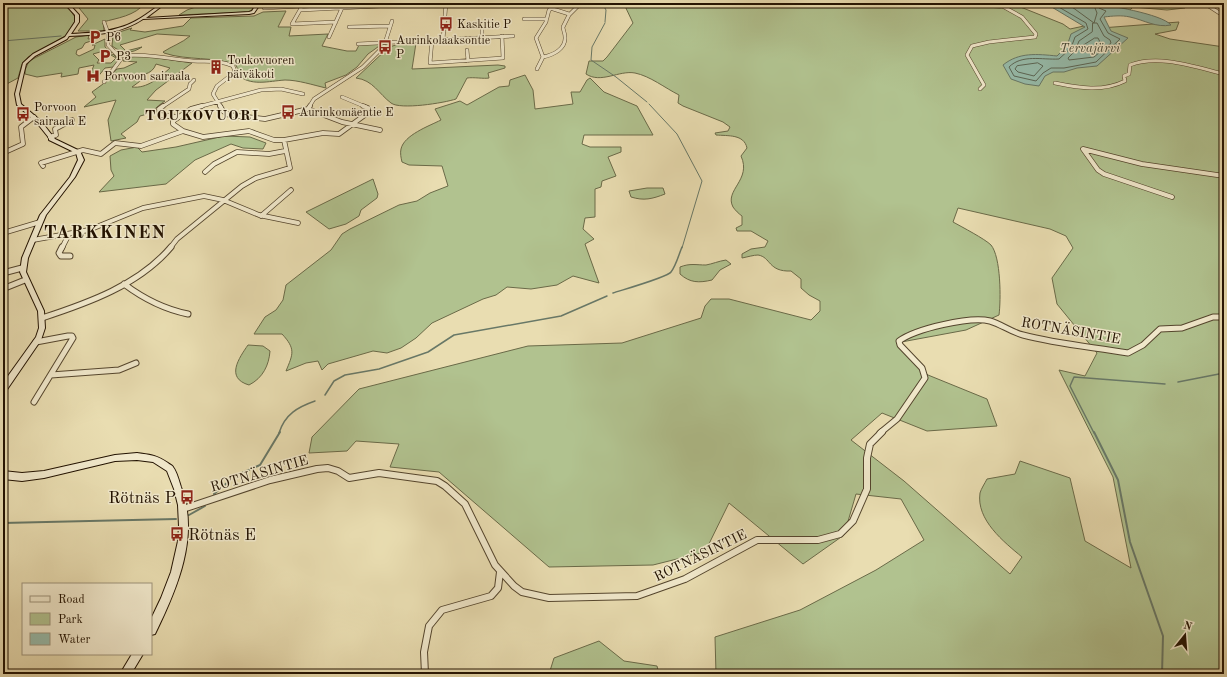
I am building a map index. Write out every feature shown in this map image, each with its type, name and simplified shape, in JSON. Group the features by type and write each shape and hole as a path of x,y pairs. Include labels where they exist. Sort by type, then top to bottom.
{"street":[{"path":"66,3 73,9 78,18 69,35"},
{"path":"77,153 51,138 39,122 17,102 17,94 24,64 34,55 69,35 108,33 127,28 145,18 163,4 192,3"},
{"path":"145,18 252,12 259,3"},
{"path":"300,10 380,6 384,3"},
{"path":"443,40 446,3"},
{"path":"550,8 561,3"},
{"path":"980,88 984,85 982,79 967,55 972,46 990,42 1035,37 1036,34 1022,17 1004,7 1008,3"},
{"path":"1104,4 1108,3"},
{"path":"1204,3 1224,16"},
{"path":"1208,3 1224,8"},
{"path":"264,8 302,4 292,24 336,22"},
{"path":"543,57 554,55 561,47 565,39 562,28 569,14 578,6"},
{"path":"329,37 342,8"},
{"path":"550,8 569,14"},
{"path":"537,69 543,57 536,38 547,19 550,8"},
{"path":"524,18 547,19"},
{"path":"308,109 314,99 363,67 386,43 392,21"},
{"path":"104,22 108,33 108,45 119,56 120,62 104,82"},
{"path":"349,27 390,26"},
{"path":"482,28 482,38"},
{"path":"432,40 430,63 503,58 502,36"},
{"path":"358,44 513,36"},
{"path":"467,50 468,61"},
{"path":"119,56 131,54 168,56 194,61 220,61 230,64 233,66 235,72 214,91 213,94 217,103 225,114 260,119 308,109 352,124 380,130"},
{"path":"1055,83 1078,88 1084,86 1100,89 1125,81 1124,76 1129,74 1130,65 1136,62 1158,61 1224,74"},
{"path":"177,117 160,115 159,109 189,89 190,84 194,80"},
{"path":"303,94 281,89 261,90 191,109 177,117 173,121 173,124 192,135 203,136 250,131 274,140 284,140 323,133 339,134 368,112 368,108 342,97"},
{"path":"3,153 23,144 21,127 34,117"},
{"path":"51,138 56,135 55,129 60,124 72,120"},
{"path":"43,166 41,163 77,153 103,153 113,144 118,142 134,146 145,145 183,131"},
{"path":"42,318 84,304 124,284 160,261 178,239 223,200 251,180 290,168 284,140"},
{"path":"1172,197 1104,174 1098,170 1083,149 1142,164 1224,176"},
{"path":"205,172 214,164 237,152 269,154 286,151"},
{"path":"3,389 36,342 40,333 42,318 38,304 25,280 22,268 40,222 48,208 72,177 78,164 77,153"},
{"path":"261,216 291,190"},
{"path":"34,240 89,230 148,206 204,196 223,200 261,216 298,223"},
{"path":"3,233 40,222"},
{"path":"70,234 59,253 61,256 70,256"},
{"path":"3,273 22,268"},
{"path":"6,288 25,280"},
{"path":"124,284 141,297 160,307 170,311 188,314"},
{"name":"ROTNÄSINTIE","path":"183,509 270,480 317,469 328,468 338,471 349,478 379,473 406,478 437,481 465,504 486,549 500,572 518,589 537,596 561,598 626,597 655,591 685,579 757,540 818,540 840,534 853,521 867,489 867,458 870,444 897,419 925,378 922,368 900,345 899,341 904,337 932,326 947,326 969,321 986,321 1022,335 1128,353 1143,345 1160,329 1182,328 1213,317 1224,317"},
{"path":"34,402 51,375 72,336 36,342"},
{"path":"51,375 118,370 136,363"},
{"path":"3,475 21,477 39,476 104,460 134,456 146,456 161,461 170,469 183,509 182,540 176,575 152,628"},
{"path":"425,674 424,652 429,626 442,610 491,596 498,588 500,572"},
{"path":"126,674 137,655"}],"green space":[{"path":"3,3 63,3 68,6 76,19 67,35 28,57 22,64 18,78 3,86"},
{"path":"75,3 145,3 131,14 103,22 103,31 78,31 88,19"},
{"path":"207,3 256,3 251,11 247,12 179,15 187,10"},
{"path":"598,3 936,3 1000,8 1018,6 1063,24 1070,29 1084,26 1101,28 1179,22 1176,30 1155,34 1170,39 1224,47 1224,674 716,674 715,637 800,610 876,570 924,540 901,499 856,494 844,535 803,564 729,503 705,552 653,565 549,567 439,472 390,467 399,444 356,441 347,451 309,453 312,437 359,389 528,346 622,343 701,318 705,306 711,299 729,299 811,320 820,311 820,301 809,295 801,288 801,279 791,271 784,271 774,267 762,256 758,255 742,258 742,254 751,249 765,247 768,241 751,231 737,231 736,228 742,225 742,216 733,207 731,201 734,190 743,172 741,156 747,148 743,140 730,136 716,135 715,133 728,131 730,127 723,122 678,103 679,95 652,79 635,73 623,73 598,78 586,74 589,61 603,61 633,23 624,4 599,5","holes":["958,208 1050,229 1066,236 1073,248 1052,278 1057,304 1097,353 1085,376 1059,370 1113,477 1131,568 1085,541 1070,478 1020,461 1015,474 987,479 980,493 982,512 993,530 1022,557 1010,574 904,481 851,440 882,413 927,431 997,426 987,399 928,375 896,343 966,330 999,315 1000,279 997,259 994,251 988,242 953,222"]},
{"path":"1110,3 1185,3 1185,8 1167,10 1133,7 1130,10 1112,6"},
{"path":"286,11 278,27 291,27 289,36 328,34 322,46 347,51 356,51 359,45 382,44 368,54 357,67 346,75 325,83 326,88 290,80 260,82 248,81 237,74 238,70 236,65 218,60 182,57 163,52 184,41 190,36 157,34 120,45 126,51 142,47 131,52 123,52 112,46 113,34 132,28 130,30 145,32 183,26 191,18 254,16 263,12"},
{"path":"89,35 88,39 100,38 85,43 82,48 77,50 76,54 79,56 94,49 95,45 92,45 105,39 105,47 112,53 107,50 93,54 99,60 97,63 111,63 116,58 111,55 113,54 119,60 113,67 105,68 96,79 99,79 98,81 89,78 94,65 79,68 78,74 61,77 62,73 37,77 25,74 29,61 76,37"},
{"path":"403,43 416,43 412,69 498,65 505,66 505,68 488,73 489,78 467,78 456,99 412,106 396,105 391,103 367,81 356,78 389,47"},
{"path":"145,56 192,63 156,90 147,100 165,101 151,112 140,116 137,122 121,134 126,138 111,141 108,120 116,100 84,107 96,97 92,92 103,84 117,69 124,68 137,62 123,61 126,57","holes":["156,64 170,68 148,84 132,87 143,79 131,80 152,71"]},
{"path":"525,75 533,90 535,109 573,104 571,92 580,92 587,80 590,78 604,92 637,106 653,135 584,135 582,144 590,147 621,147 621,152 608,157 616,176 602,181 601,187 595,189 595,217 585,218 583,229 594,239 585,244 599,283 573,276 557,285 531,289 507,287 496,295 483,299 432,323 416,338 401,348 387,353 373,351 328,364 322,370 318,361 306,363 286,371 292,356 292,352 290,344 282,334 254,334 265,317 276,310 283,300 286,285 331,250 342,234 350,229 399,205 417,201 430,193 448,186 442,166 409,165 402,162 401,157 401,149 407,139 441,120 435,109 460,101 467,105 499,87 509,86 510,80"},
{"path":"224,136 250,137 266,143 263,149 243,148 231,144 195,160 166,184 99,192 114,176 111,170 110,156 121,150 137,147 142,152 176,147"},
{"path":"373,179 378,194 377,198 361,210 359,216 346,224 329,229 306,212"},
{"path":"647,188 663,188 665,194 648,199 631,197 629,191"},
{"path":"726,260 731,264 720,270 712,280 695,282 680,274 680,267 693,264 706,265"},
{"path":"248,345 263,346 270,351 267,366 262,375 249,385 237,378 236,373 238,362"},
{"path":"599,641 624,661 657,666 659,674 549,674 554,658"}],"water":[{"name":"Tervajärvi","path":"1045,3 1092,3 1157,17 1171,25 1155,25 1127,16 1104,17 1111,31 1128,38 1097,66 1077,68 1064,72 1053,72 1045,76 1039,86 1025,84 1011,79 1003,65 1015,58 1028,55 1057,56 1067,46 1071,34 1085,27"}],"waterway":[{"path":"602,3 606,10 605,22"},
{"path":"605,23 592,47 591,60 616,77 647,102"},
{"path":"3,41 61,36"},
{"path":"649,104 677,134 702,181 682,248"},
{"path":"613,293 668,274 674,267 682,247"},
{"path":"325,395 334,381 345,375 379,369 428,352 454,335 561,316 607,296"},
{"path":"1178,382 1224,373"},
{"path":"1094,433 1070,386 1074,377 1165,384"},
{"path":"279,433 285,421 293,412 315,401"},
{"path":"214,494 235,476 260,465 280,432"},
{"path":"1094,432 1118,480 1130,542 1163,636 1162,674"},
{"path":"189,515 205,506"},
{"path":"3,523 176,519"}],"place":[{"name":"Kaskitie P","path":"446,24"},
{"name":"P6","path":"95,37"},
{"name":"Aurinkolaaksontie P","path":"385,47"},
{"name":"P3","path":"105,56"},
{"name":"Toukovuoren päiväkoti","path":"216,67"},
{"name":"Porvoon sairaala","path":"93,76"},
{"name":"Aurinkomäentie E","path":"288,112"},
{"name":"Porvoon sairaala E","path":"23,114"},
{"name":"Rötnäs P","path":"187,497"},
{"name":"Rötnäs E","path":"177,534"}],"district":[{"name":"TOUKOVUORI","path":"202,115"},
{"name":"TARKKINEN","path":"105,232"}]}
